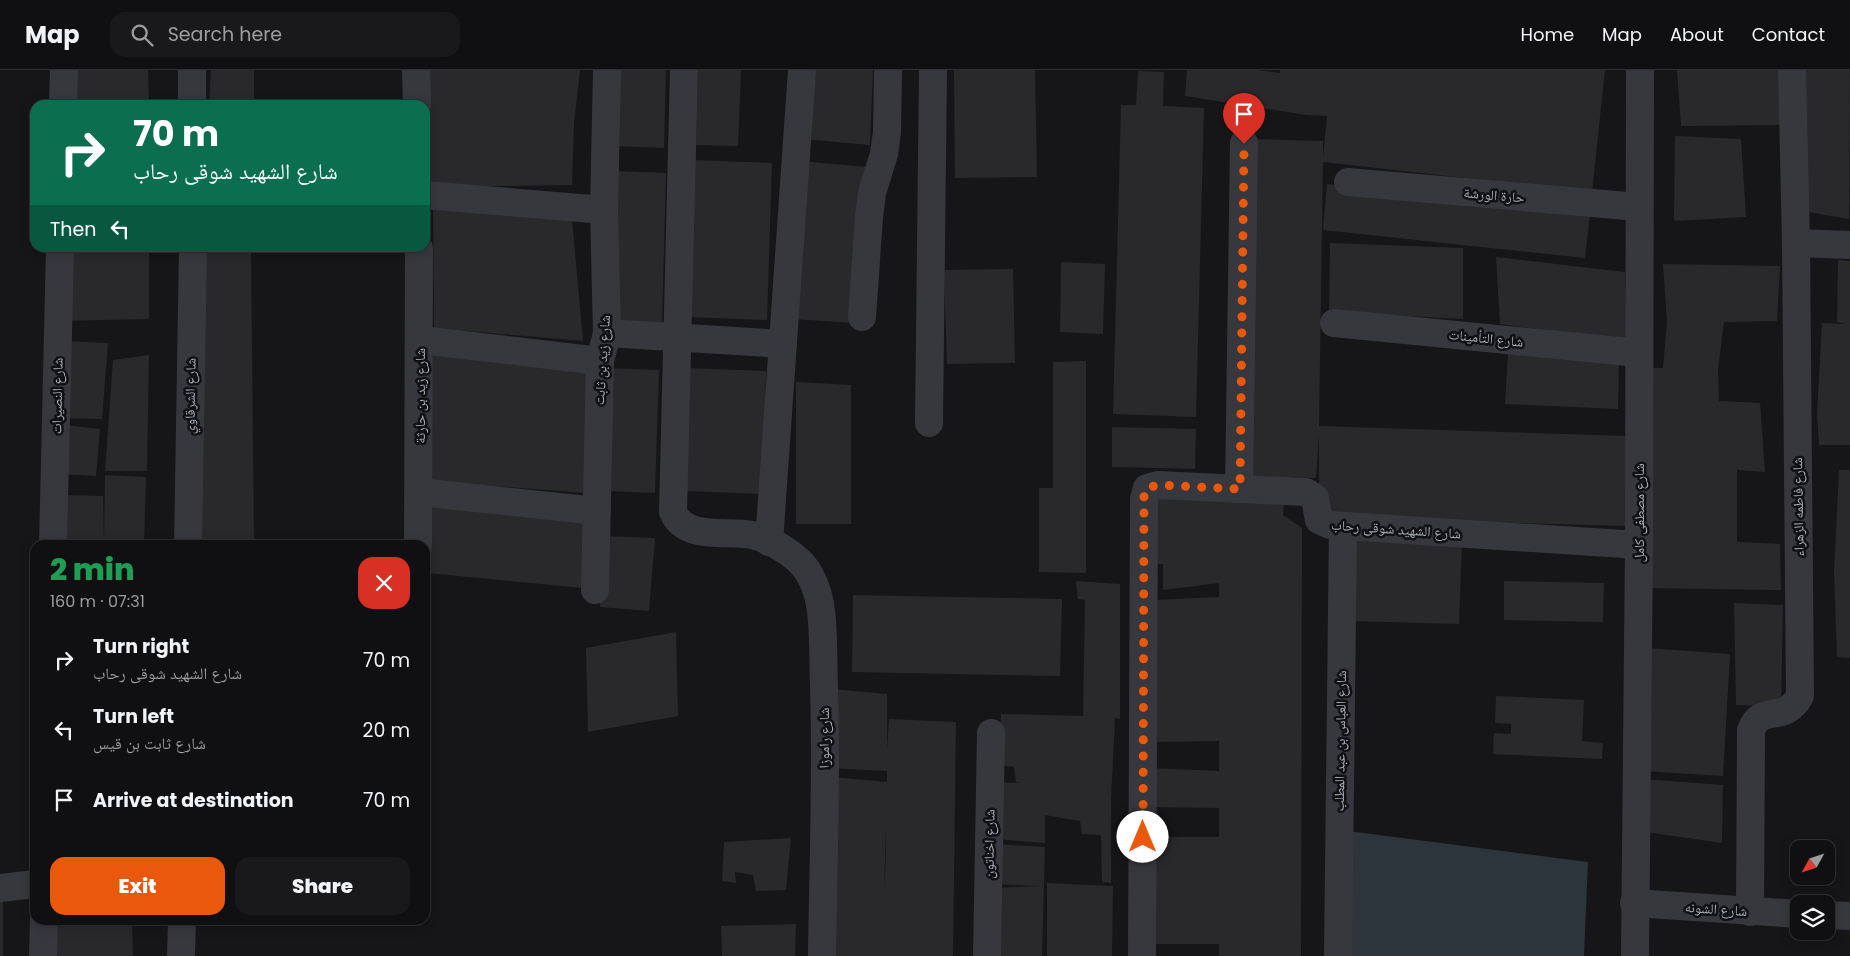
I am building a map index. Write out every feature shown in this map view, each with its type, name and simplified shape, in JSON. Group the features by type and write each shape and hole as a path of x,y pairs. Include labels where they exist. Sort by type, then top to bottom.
{"street":[{"path":"63,100 64,70"},
{"path":"192,70 192,100"},
{"path":"416,70 417,100"},
{"name":"شارع زيد بن ثابت","path":"595,590 600,361 606,333 604,210 607,70"},
{"name":"شارع راموزا","path":"684,70 673,512 677,521 684,527 694,530 752,535 769,542 800,561 814,584 821,610 825,726 822,956"},
{"path":"769,542 802,70"},
{"path":"862,317 872,193 884,154 887,132 888,70"},
{"path":"929,422 933,70"},
{"name":"شارع مصطفى كامل","path":"1635,956 1634,903 1639,545 1640,70"},
{"name":"شارع فاطمه الزهراء","path":"1750,912 1751,730 1754,722 1761,716 1784,713 1794,707 1800,696 1796,242 1792,70"},
{"path":"1240,489 1244,144"},
{"name":"حارة الورشة","path":"1348,182 1639,207"},
{"path":"430,195 604,210"},
{"path":"1796,242 1850,245"},
{"name":"شارع النصيرات","path":"53,540 60,252"},
{"name":"شارع الشرقاوي","path":"188,540 192,252"},
{"name":"شارع زيد بن حارثة","path":"418,540 420,492 420,252"},
{"name":"شارع التأمينات","path":"1334,323 1639,353"},
{"path":"606,333 783,344"},
{"path":"420,340 600,361"},
{"name":"شارع الشهيد شوقى رحاب","path":"1142,956 1144,509 1147,488 1158,485 1312,494 1318,503 1317,515 1324,524 1639,545"},
{"path":"420,492 597,511"},
{"name":"شارع العباس بن عبد المطلب","path":"1338,956 1342,526"},
{"name":"شارع اخناتون","path":"987,956 991,733"},
{"path":"0,888 30,885"},
{"name":"شارع الشونه","path":"1634,903 1790,914"},
{"path":"1835,915 1850,916"},
{"path":"43,956 44,925"},
{"path":"181,956 182,925"}],"shaded area":[{"path":"1348,831 1588,862 1584,956 1346,956"}],"building":[{"path":"74,70 148,70 149,100 72,100"},
{"path":"211,70 254,70 254,100 209,100"},
{"path":"422,70 580,70 574,123 572,185 430,187 430,100 424,100"},
{"path":"615,70 666,70 664,148 612,146"},
{"path":"698,70 741,70 738,146 696,145"},
{"path":"809,70 873,70 870,145 803,139"},
{"path":"954,70 1035,70 1037,177 955,178"},
{"path":"1187,70 1257,70 1280,73 1280,70 1605,70 1592,192 1323,162 1319,426 1628,436 1627,526 1440,521 1319,512 1319,435 1316,478 1244,476 1250,139 1323,141 1323,159 1327,116 1306,115 1185,96"},
{"path":"1677,70 1785,70 1785,125 1681,126"},
{"path":"1799,70 1850,70 1849,219 1802,211"},
{"path":"1138,71 1164,72 1163,106 1204,108 1196,417 1113,414 1121,105 1136,105"},
{"path":"1675,136 1741,139 1746,217 1674,221"},
{"path":"693,160 772,163 767,320 688,317"},
{"path":"800,161 866,167 854,323 793,319"},
{"path":"616,171 666,173 662,328 611,327"},
{"path":"1327,184 1590,214 1585,258 1323,230"},
{"path":"433,206 571,208 583,341 434,328"},
{"path":"1330,243 1463,248 1463,319 1329,312"},
{"path":"60,252 149,252 149,319 59,321"},
{"path":"198,252 251,252 254,540 202,540"},
{"path":"1496,257 1625,272 1627,341 1500,324"},
{"path":"1838,260 1850,261 1850,445 1819,445 1817,414 1822,323 1845,324 1837,322"},
{"path":"1061,262 1105,264 1103,334 1060,332"},
{"path":"1663,264 1780,266 1777,321 1724,322 1718,370 1719,401 1760,403 1765,472 1737,470 1737,542 1780,544 1781,590 1644,588 1646,368 1663,368 1667,322"},
{"path":"1013,269 1015,363 947,364 944,270"},
{"path":"64,341 108,343 102,419 61,418"},
{"path":"1508,354 1619,360 1618,409 1505,404"},
{"path":"149,355 147,471 105,471 113,360"},
{"path":"431,355 589,370 585,493 428,481"},
{"path":"1086,361 1086,573 1039,572 1039,488 1053,488 1053,362"},
{"path":"608,368 659,370 655,493 604,491"},
{"path":"688,368 766,371 763,494 684,491"},
{"path":"796,382 851,385 851,524 796,524"},
{"path":"63,425 100,429 96,476 59,474"},
{"path":"1112,427 1196,429 1195,469 1112,467"},
{"path":"1839,470 1850,470 1850,658 1837,657 1834,573"},
{"path":"105,475 146,477 144,540 104,540"},
{"path":"1151,491 1284,501 1283,515 1302,528 1301,956 1219,956 1219,944 1148,944 1150,837 1219,837 1219,808 1149,807 1149,768 1219,771 1219,741 1148,742 1154,600 1219,597 1219,583 1163,590 1163,564 1151,564"},
{"path":"59,495 103,496 104,540 59,540"},
{"path":"428,507 584,520 582,588 430,573 430,540 428,540"},
{"path":"1352,532 1462,542 1459,624 1350,621"},
{"path":"602,536 655,538 649,611 600,607"},
{"path":"1076,581 1120,584 1120,719 1115,718 1111,800 1111,883 1102,882 1101,835 1082,834 1080,821 1045,815 1045,843 995,839 995,782 1021,783 1016,782 1014,767 997,765 1001,714 1083,716 1085,600 1078,599"},
{"path":"1504,581 1604,583 1603,622 1504,620"},
{"path":"853,595 1062,599 1060,676 852,672"},
{"path":"1734,603 1783,605 1781,707 1736,705"},
{"path":"676,632 678,716 588,732 586,648"},
{"path":"1647,648 1730,654 1723,776 1642,771"},
{"path":"833,689 887,694 887,751 889,719 956,722 953,956 830,956 833,777 887,782 887,771 827,768","holes":["886,829 886,856 884,891"]},
{"path":"1496,696 1584,700 1582,741 1603,743 1602,759 1493,754 1494,733 1511,734 1511,724 1495,723"},
{"path":"1643,779 1723,785 1722,843 1639,831"},
{"path":"791,838 786,890 756,891 753,875 735,872 736,883 722,881 724,842"},
{"path":"995,844 1045,847 1042,956 995,956 992,888 1041,886 991,884"},
{"path":"1047,883 1113,886 1112,956 1047,956"},
{"path":"0,896 3,896 3,956 0,956"},
{"path":"796,924 795,956 722,956 721,926"},
{"path":"49,925 132,925 133,956 48,956"}],"route":[{"path":"1143,837 1144,493 1147,488 1158,485 1240,489 1244,144"}]}
